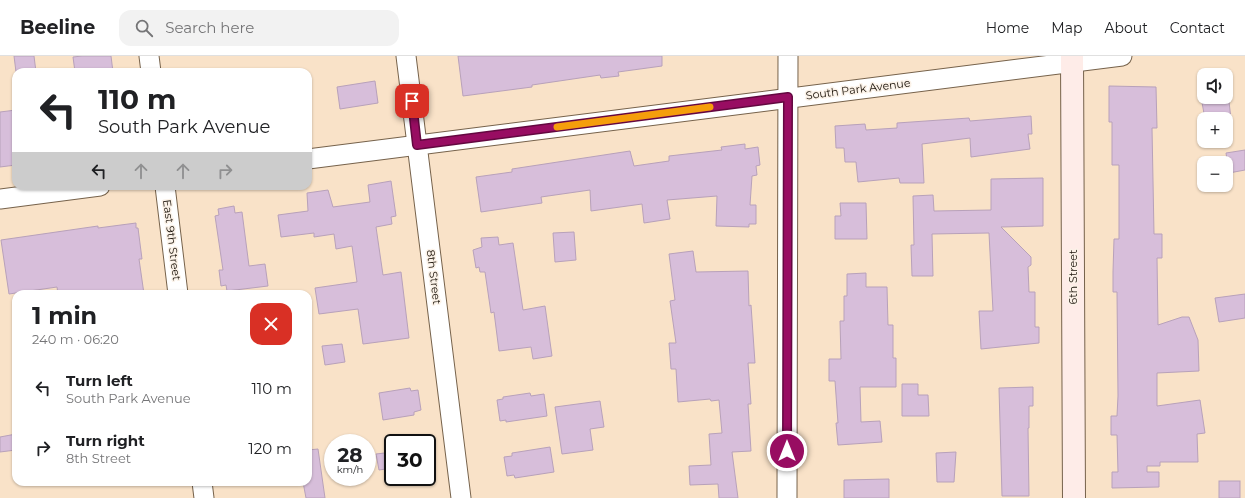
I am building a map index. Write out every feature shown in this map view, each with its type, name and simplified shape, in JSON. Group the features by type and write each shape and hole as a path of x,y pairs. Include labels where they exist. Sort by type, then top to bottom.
{"main road":[{"name":"6th Street","path":"1072,60 1074,498"}],"street":[{"path":"149,56 150,68"},
{"name":"8th Street","path":"406,56 461,498"},
{"path":"787,498 788,56"},
{"name":"South Park Avenue","path":"312,158 1072,60 1122,56"},
{"path":"0,199 69,190"},
{"name":"East 9th Street","path":"165,190 178,290"},
{"path":"202,486 204,498"}],"building":[{"path":"14,56 34,56 36,68 16,68"},
{"path":"111,56 112,68 74,68 73,57"},
{"path":"458,56 662,56 662,66 618,72 619,76 601,78 600,75 532,85 532,87 463,96"},
{"path":"375,81 378,103 340,109 337,87"},
{"path":"1109,86 1156,87 1157,128 1152,128 1154,234 1162,234 1162,258 1157,258 1158,325 1182,317 1189,317 1198,340 1199,371 1157,373 1157,406 1200,400 1205,433 1197,434 1198,462 1160,462 1160,466 1147,466 1147,472 1159,472 1159,487 1112,488 1112,472 1118,472 1117,435 1111,435 1111,416 1117,416 1118,396 1117,292 1113,292 1113,272 1114,239 1119,239 1119,165 1112,165 1112,122 1109,122"},
{"path":"1202,104 1229,104 1230,112 1204,112"},
{"path":"12,110 12,166 0,167 0,112"},
{"path":"1031,116 1032,134 1028,134 1030,149 971,157 970,138 922,144 924,183 900,183 899,178 858,182 856,162 845,162 844,148 836,148 835,126 865,124 866,130 897,128 897,123 969,118 970,121"},
{"path":"745,144 745,149 758,147 760,165 756,166 757,175 752,176 750,205 756,205 756,224 749,224 749,227 716,226 717,196 667,200 670,219 644,223 642,204 591,211 590,190 541,197 542,203 481,212 476,177 512,172 512,169 630,151 634,166 669,161 669,156 722,150 721,147"},
{"path":"1245,150 1245,170 1233,172 1233,156 1226,156 1226,153"},
{"path":"1043,178 1043,226 1001,227 1031,257 1031,265 1028,267 1029,292 1035,292 1035,327 1039,327 1039,343 981,349 979,311 993,311 989,233 932,234 933,276 912,276 911,245 914,245 913,196 933,195 934,211 991,210 991,179"},
{"path":"391,181 396,216 391,217 392,224 376,227 383,275 401,272 409,338 363,344 358,309 319,314 315,288 357,282 352,246 336,249 334,234 314,237 314,233 281,237 278,215 308,211 307,193 328,190 333,207 370,202 368,185"},
{"path":"840,203 866,203 867,239 835,239 835,216 841,216"},
{"path":"234,206 235,213 242,212 249,266 265,264 268,286 227,290 226,285 221,286 219,270 223,270 215,216 219,215 218,209"},
{"path":"136,223 142,259 139,259 143,290 57,290 57,287 36,290 12,290 12,294 9,294 1,240 98,226 98,228"},
{"path":"574,232 576,260 555,262 553,233"},
{"path":"498,237 499,245 513,243 523,310 545,306 552,356 533,359 531,347 499,351 494,312 491,313 485,272 480,272 479,267 476,268 473,250 482,247 481,238"},
{"path":"693,251 696,272 748,271 749,306 751,305 755,363 748,363 751,404 748,404 751,451 732,452 738,498 719,498 718,484 690,485 689,466 711,465 709,434 722,433 719,400 711,401 710,399 678,402 676,369 671,369 669,343 676,343 670,301 675,300 669,254"},
{"path":"866,273 866,287 887,287 888,325 893,325 893,358 896,358 896,387 860,387 861,422 880,421 882,442 838,445 835,381 829,381 829,359 841,359 840,321 844,321 844,296 847,296 847,274"},
{"path":"1245,294 1245,318 1219,322 1215,298"},
{"path":"342,344 345,362 325,365 322,346"},
{"path":"902,384 918,384 918,395 928,395 929,416 902,416"},
{"path":"1033,387 1033,406 1029,406 1028,428 1029,496 1002,496 999,388"},
{"path":"410,388 411,391 418,390 421,410 414,412 414,415 383,420 379,393"},
{"path":"530,393 531,396 544,394 547,416 506,422 506,420 500,421 497,400 503,399 503,397"},
{"path":"600,401 604,427 590,429 593,450 562,454 555,407"},
{"path":"12,435 12,450 0,452 0,437"},
{"path":"550,447 554,472 515,478 514,475 507,476 504,457 512,456 512,453"},
{"path":"318,449 325,498 306,498 304,486 312,486 312,450"},
{"path":"956,452 954,482 937,482 936,453"},
{"path":"384,453 384,469 379,470 376,454"},
{"path":"889,479 889,498 844,498 844,480"},
{"path":"1219,481 1240,481 1240,498 1219,498"}],"slow traffic":[{"path":"557,127 710,107"}],"route":[{"path":"412,101 417,145 788,97 787,451"}]}
